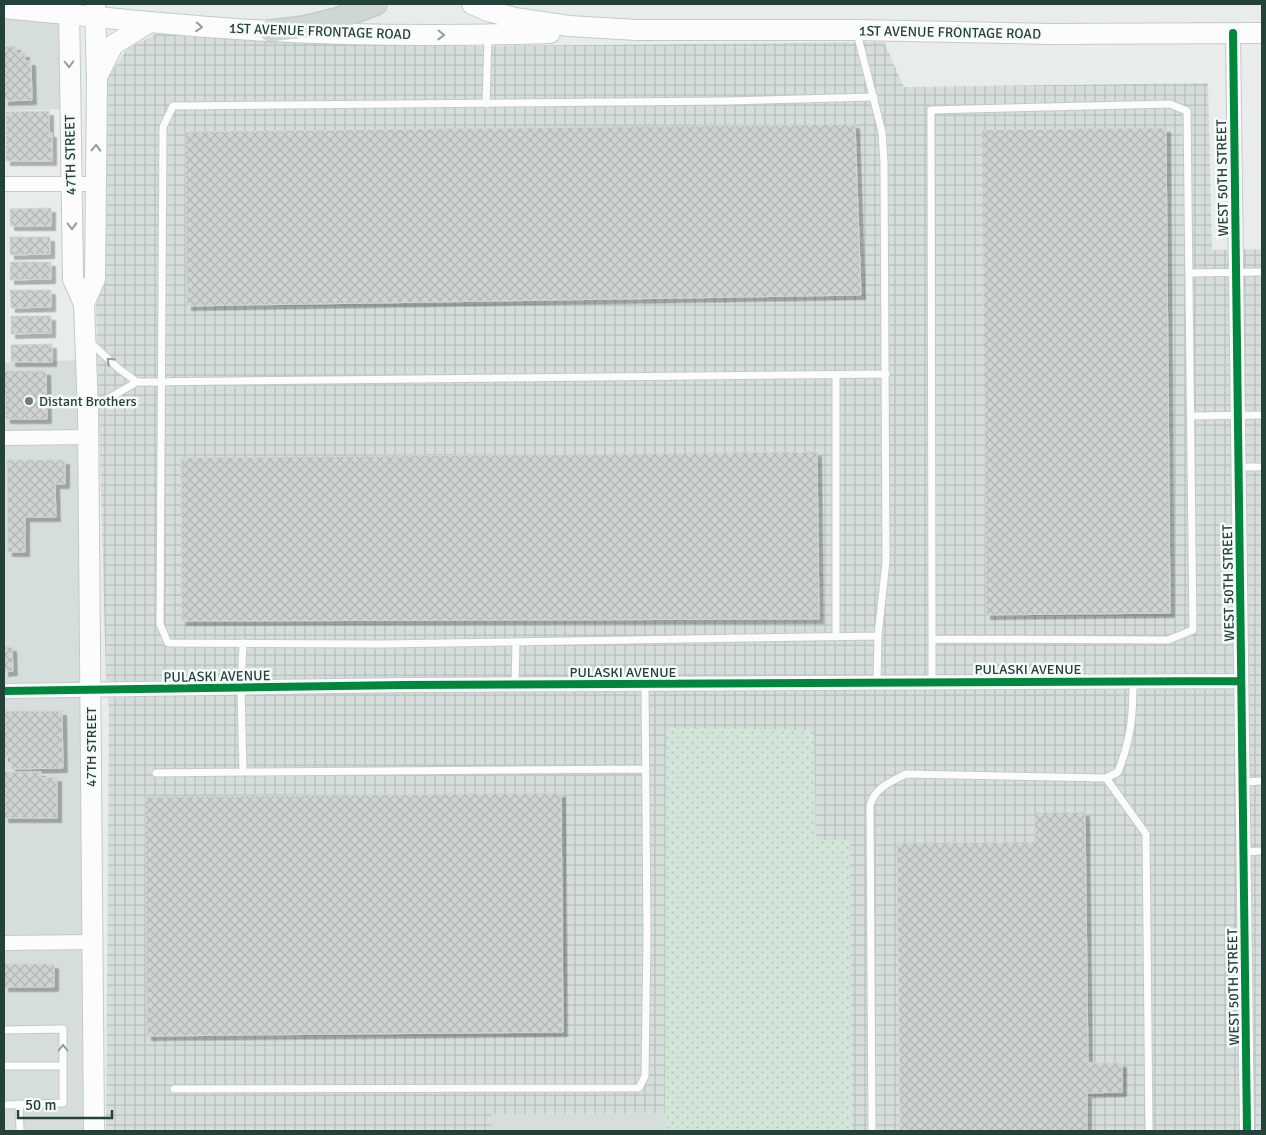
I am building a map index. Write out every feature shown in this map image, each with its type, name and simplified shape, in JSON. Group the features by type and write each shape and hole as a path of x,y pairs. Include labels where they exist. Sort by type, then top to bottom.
{"main road":[{"path":"270,31 304,27 329,21 376,4"},
{"name":"1ST AVENUE FRONTAGE ROAD","path":"472,4 488,11 515,18 569,26 637,30"},
{"name":"1ST AVENUE FRONTAGE ROAD","path":"4,8 95,10 150,22 322,34 488,35 637,30 856,30 1050,34 1262,33"},
{"name":"47TH STREET","path":"69,9 73,279 84,304 88,410 94,1131"},
{"name":"47TH STREET","path":"84,304 95,279 95,10"},
{"path":"96,79 113,44 150,22"}],"street":[{"name":"WEST 50TH STREET","path":"1233,34 1247,1131"},
{"path":"4,184 95,184"},
{"path":"4,438 88,437"},
{"name":"PULASKI AVENUE","path":"4,691 516,685 1242,681"},
{"path":"4,943 92,942"}],"lane":[{"path":"856,30 882,132 884,163 886,561 878,636 877,683"},
{"path":"486,104 488,35"},
{"path":"874,97 727,101 173,106 163,127 160,624 168,643 382,644 878,636"},
{"path":"932,639 1168,640 1193,630 1187,111 1170,104 931,110 932,682"},
{"path":"1189,273 1262,272"},
{"path":"85,337 118,368 137,382"},
{"path":"88,410 137,382 886,374"},
{"path":"836,375 836,637"},
{"path":"1191,416 1262,414"},
{"path":"1239,467 1262,467"},
{"path":"516,642 516,685"},
{"path":"242,772 241,688 243,643"},
{"path":"872,1131 870,806 872,796 885,784 906,774 1106,778 1118,772 1128,746 1133,715 1133,681"},
{"path":"174,1089 639,1088 645,1076 647,936 645,684"},
{"path":"156,773 646,770"},
{"path":"1106,778 1146,834 1149,1131"},
{"path":"1243,782 1262,782"},
{"path":"1244,852 1262,851"},
{"path":"4,1030 63,1028 63,1103 4,1105"},
{"path":"4,1066 63,1066"},
{"path":"19,1104 20,1131"}],"shaded area":[{"path":"4,13 65,19 66,109 4,111"},
{"path":"156,34 477,46 884,42 904,87 1208,83 1212,250 1262,249 1262,1131 665,1131 665,1113 492,1114 492,1131 106,1131 109,707 106,680 96,306 106,80 127,49"},
{"path":"81,360 86,686 4,687 4,363"},
{"path":"4,694 86,694 89,1131 4,1131"},
{"path":"665,1113 665,1131 492,1131 492,1114"}],"green space":[{"path":"666,728 814,730 816,840 850,840 852,1131 665,1131"}],"building":[{"path":"16,46 16,53 25,53 25,61 31,61 32,100 4,101 4,47"},
{"path":"49,111 49,133 52,133 52,161 6,161 6,112"},
{"path":"855,124 861,295 187,306 185,132"},
{"path":"1166,128 1170,613 986,615 982,130"},
{"path":"51,208 51,226 10,226 10,209"},
{"path":"10,237 50,237 50,254 10,255"},
{"path":"10,262 51,262 51,279 10,280"},
{"path":"10,290 51,290 51,307 11,308"},
{"path":"11,316 51,316 51,333 11,334"},
{"path":"52,344 52,362 11,362 11,345"},
{"path":"4,371 46,371 47,419 6,419"},
{"path":"817,452 819,619 182,621 181,458"},
{"path":"7,460 65,460 65,484 55,484 56,517 25,517 25,552 8,552"},
{"path":"4,647 12,647 13,671 4,672"},
{"path":"4,711 62,711 63,768 11,769 11,757 4,757"},
{"path":"4,772 41,772 41,778 57,777 57,818 4,818"},
{"path":"561,793 563,1032 147,1036 145,797"},
{"path":"1085,812 1088,1063 1122,1063 1122,1092 1087,1093 1087,1131 900,1131 897,843 1035,842 1034,813"},
{"path":"4,964 54,964 54,987 4,987"}],"cycle path":[{"path":"1233,33 1247,1131"},
{"path":"4,691 405,685 1241,681"}],"place":[{"name":"Distant Brothers","path":"29,401"}]}
